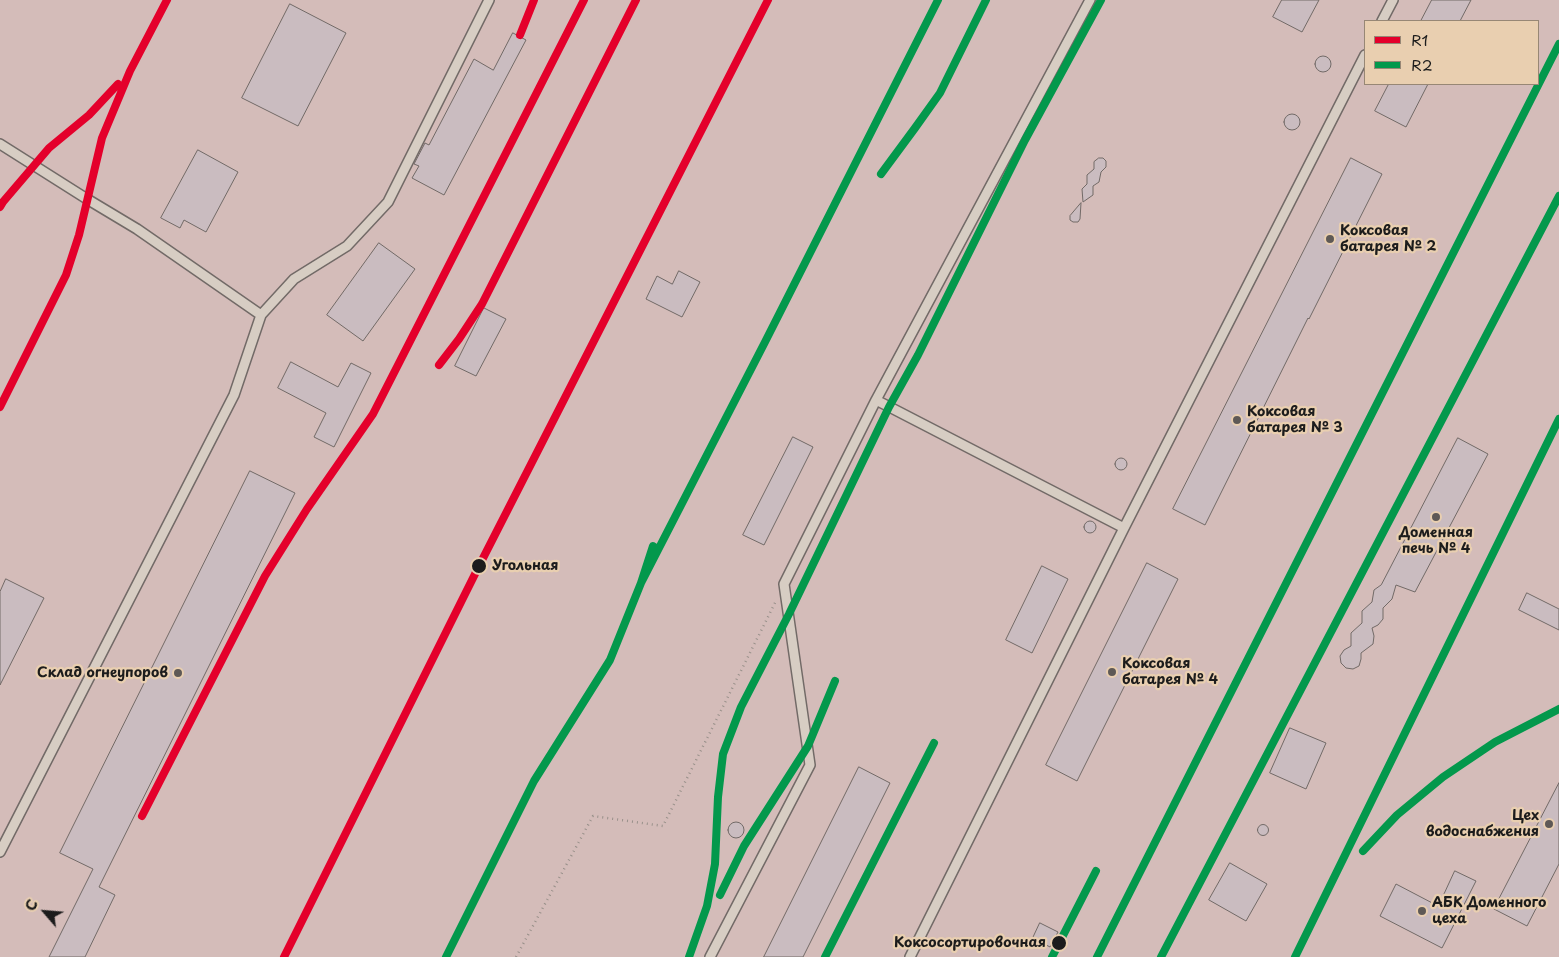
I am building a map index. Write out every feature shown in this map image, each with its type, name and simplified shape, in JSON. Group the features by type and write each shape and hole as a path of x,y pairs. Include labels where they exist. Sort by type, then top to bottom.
{"lane":[{"path":"0,852 234,395 261,315 294,280 347,246 388,202 489,0"},
{"path":"710,957 810,765 784,584 876,400 1090,0"},
{"path":"1383,20 1393,0"},
{"path":"910,957 1124,528 1364,57"},
{"path":"0,144 137,229 261,315"},
{"path":"876,400 1124,528"}],"path":[{"path":"516,957 593,816 664,826 784,584"}],"shaded area":[{"path":"0,0 1559,0 1559,957 0,957"}],"building":[{"path":"1282,0 1319,0 1302,32 1273,17"},
{"path":"1432,0 1471,0 1461,20 1422,20"},
{"path":"290,4 346,33 298,126 242,98"},
{"path":"513,33 526,40 444,195 412,178 419,166 414,164 425,143 429,145 474,59 493,70"},
{"path":"1323,56 1329,58 1331,64 1329,70 1323,72 1317,70 1315,64 1317,58"},
{"path":"1388,85 1427,85 1406,127 1375,111"},
{"path":"1292,114 1298,116 1300,122 1298,128 1292,130 1286,128 1284,122 1286,116"},
{"path":"198,150 238,172 206,232 184,220 180,228 161,218"},
{"path":"1099,158 1103,158 1106,161 1106,167 1101,172 1099,182 1093,186 1093,195 1083,202 1082,189 1087,184 1087,175 1094,169 1094,162"},
{"path":"1351,158 1382,174 1205,525 1173,509"},
{"path":"1081,203 1080,219 1078,222 1073,222 1070,220 1070,216"},
{"path":"379,243 415,269 363,341 327,315"},
{"path":"679,271 700,282 682,317 646,299 657,276 672,284"},
{"path":"484,308 506,319 476,376 455,366"},
{"path":"291,362 338,387 351,363 371,373 334,447 314,437 326,413 278,388"},
{"path":"793,437 813,447 764,545 743,535"},
{"name":"Доменная печь № 4","path":"1458,438 1488,454 1415,592 1396,585 1392,599 1383,608 1383,619 1372,628 1373,644 1361,653 1359,666 1353,669 1346,668 1341,663 1340,656 1344,650 1351,646 1351,633 1362,623 1362,611 1372,602 1374,590 1381,585"},
{"path":"1119,458 1123,458 1127,464 1123,470 1119,470 1115,466 1115,462"},
{"name":"Склад огнеупоров","path":"250,471 295,493 99,887 115,895 85,957 49,957 93,869 60,853"},
{"path":"1088,521 1092,521 1096,527 1092,533 1088,533 1084,529 1084,525"},
{"name":"Коксовая батарея № 4","path":"1147,563 1178,579 1077,781 1046,765"},
{"path":"1042,566 1068,579 1032,653 1006,640"},
{"path":"6,579 44,598 0,685 0,592"},
{"path":"1527,593 1559,609 1559,630 1519,610"},
{"path":"1290,728 1326,743 1306,789 1270,773"},
{"path":"859,767 890,783 803,957 764,957"},
{"name":"Цех водоснабжения","path":"1559,783 1559,864 1527,926 1494,909"},
{"path":"736,822 742,824 744,830 742,836 736,838 730,836 728,830 730,824"},
{"path":"1263,824 1269,830 1263,836 1257,830"},
{"path":"1230,863 1267,884 1246,921 1209,900"},
{"name":"АБК Доменного цеха","path":"1455,871 1476,881 1442,948 1380,916 1396,884 1438,906"},
{"path":"1040,923 1058,932 1050,947 1033,938"}],"transit line":[{"name":"R1","path":"0,407 66,275 79,235 102,138 130,71 167,0"},
{"name":"R1","path":"520,35 534,0"},
{"name":"R1","path":"142,816 265,576 307,509 373,414 584,0"},
{"name":"R1","path":"439,365 482,304 636,0"},
{"name":"R1","path":"284,957 479,566 768,0"},
{"name":"R2","path":"641,583 938,0"},
{"name":"R2","path":"881,174 940,93 986,0"},
{"name":"R2","path":"689,957 707,906 715,864 718,797 723,754 741,707 789,614 889,407 918,355 1025,140 1101,0"},
{"name":"R2","path":"1539,84 1559,44"},
{"name":"R1","path":"0,207 49,148 89,115 118,84"},
{"name":"R2","path":"1097,957 1538,85"},
{"name":"R2","path":"1161,957 1559,196"},
{"name":"R2","path":"1295,957 1559,419"},
{"name":"R2","path":"446,957 534,781 610,660 641,583 653,546"},
{"name":"R2","path":"720,895 744,846 808,746 835,681"},
{"name":"R2","path":"1363,851 1397,815 1443,777 1495,742 1559,709"},
{"name":"R2","path":"825,957 934,743"},
{"name":"R2","path":"1052,957 1096,871"}],"place":[{"name":"Коксовая батарея № 2","path":"1330,239"},
{"name":"Коксовая батарея № 3","path":"1237,420"},
{"name":"Доменная печь № 4","path":"1436,517"},
{"name":"Угольная","path":"479,566"},
{"name":"Коксовая батарея № 4","path":"1112,672"},
{"name":"Склад огнеупоров","path":"178,673"},
{"name":"Цех водоснабжения","path":"1549,824"},
{"name":"АБК Доменного цеха","path":"1422,911"},
{"name":"Коксосортировочная","path":"1059,943"}]}
